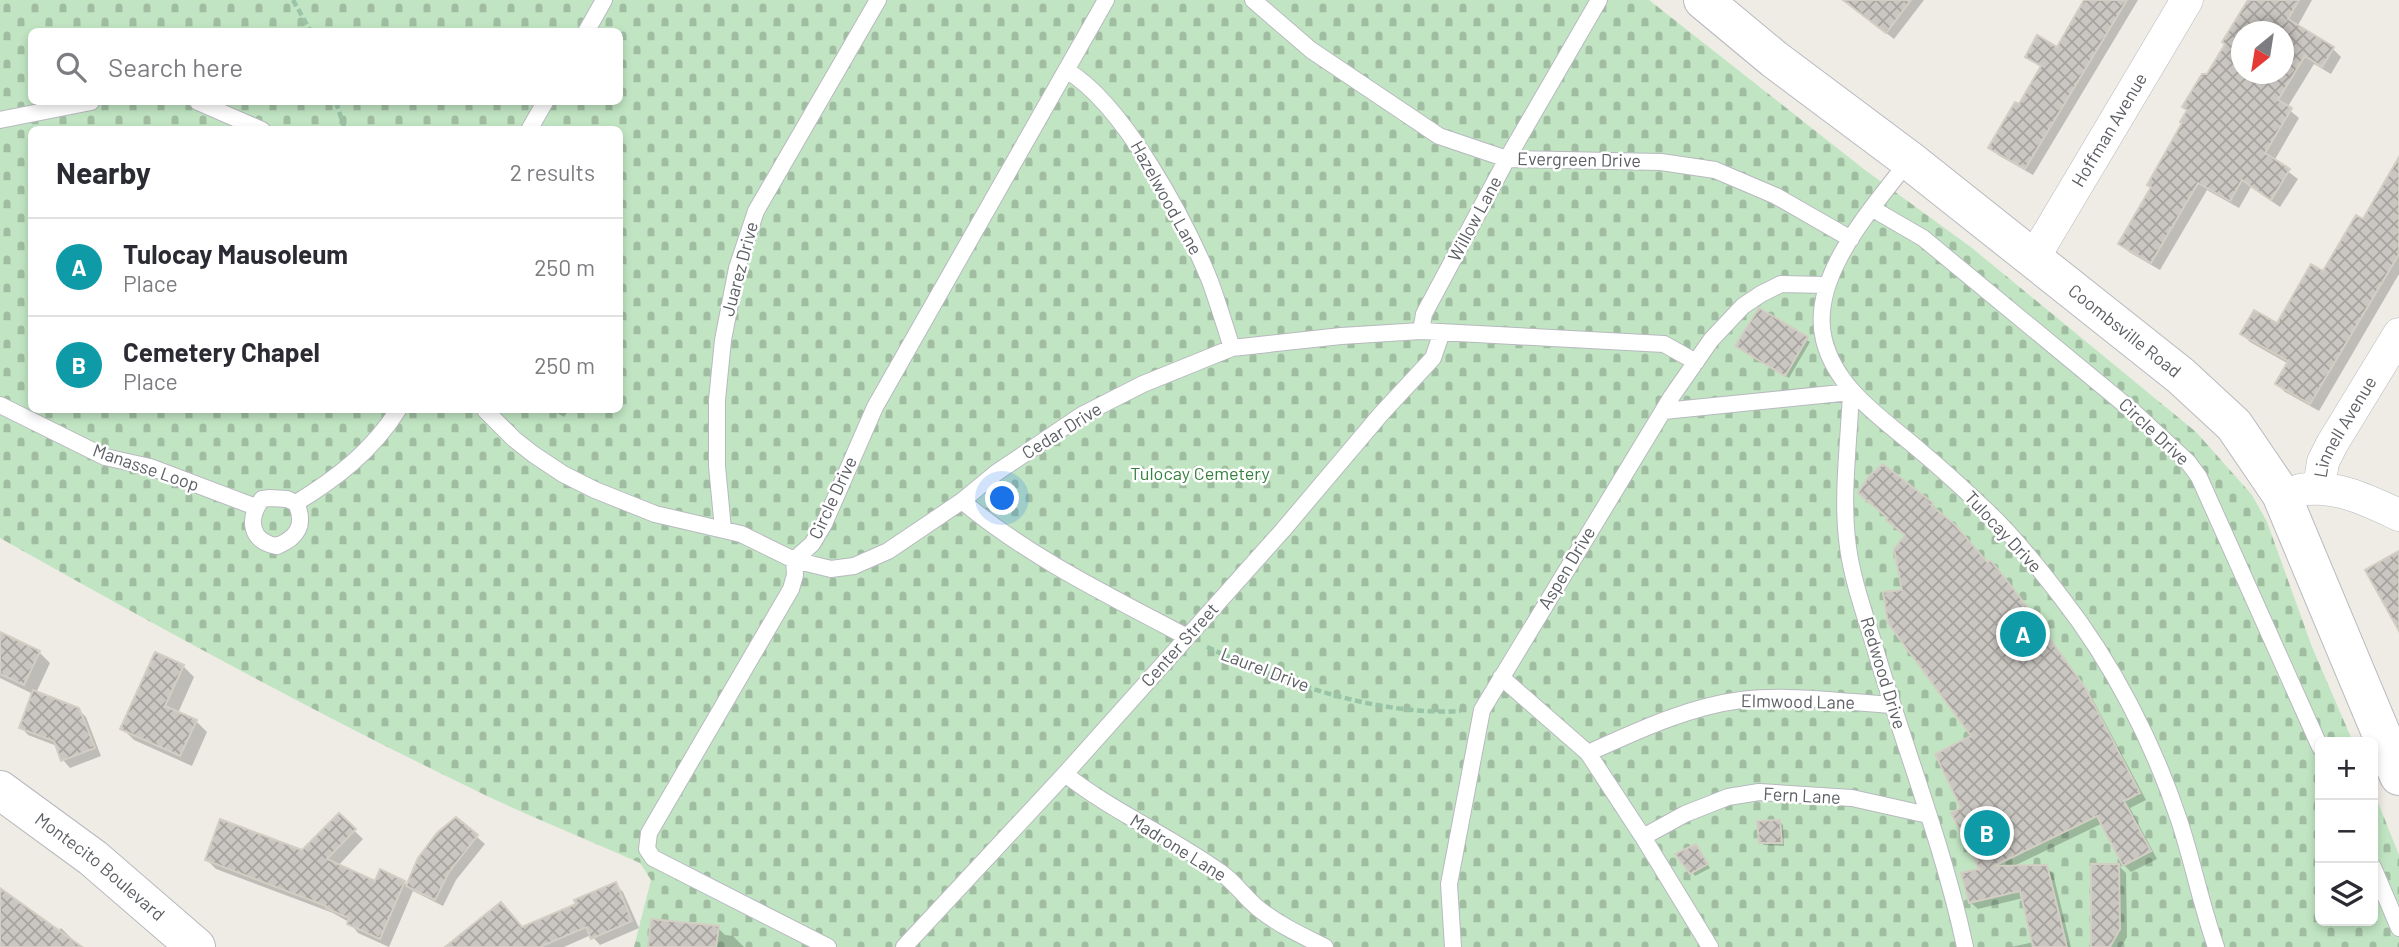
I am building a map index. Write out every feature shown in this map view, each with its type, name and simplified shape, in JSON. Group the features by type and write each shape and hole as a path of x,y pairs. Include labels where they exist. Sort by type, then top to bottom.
{"street":[{"name":"Coombsville Road","path":"1703,0 1774,59 1909,160 2182,376 2234,425 2281,494 2399,776"},
{"name":"Hoffman Avenue","path":"2033,259 2187,0"},
{"name":"Linnell Avenue","path":"2319,487 2323,462 2332,444 2399,334"},
{"path":"2281,494 2319,487 2364,498 2399,514"},
{"name":"Montecito Boulevard","path":"0,790 93,858 196,947"}],"lane":[{"path":"588,28 604,0"},
{"name":"Juarez Drive","path":"723,529 717,466 717,400 723,340 737,268 755,211 878,0"},
{"name":"Circle Drive","path":"794,560 812,544 824,524 875,407 928,309 1106,0"},
{"name":"Evergreen Drive","path":"1253,0 1311,50 1439,136 1507,159 1661,162 1715,170 1776,196 1851,239"},
{"name":"Willow Lane","path":"1421,331 1424,314 1507,159 1599,0"},
{"name":"Hazelwood Lane","path":"1066,71 1079,78 1094,92 1128,131 1180,218 1210,282 1232,348"},
{"path":"0,120 75,105"},
{"path":"205,105 253,126"},
{"path":"532,126 543,105"},
{"name":"Tulocay Drive","path":"1909,160 1843,251 1826,285 1821,311 1823,338 1831,362 1852,392 1991,514 2062,598 2093,644 2121,689 2154,756 2179,819 2216,947"},
{"name":"Circle Drive","path":"1873,209 1923,238 2135,413 2188,462 2199,477 2316,737"},
{"name":"Aspen Drive","path":"1453,947 1449,884 1482,710 1664,411 1711,340 1743,306 1760,294 1781,285 1826,285"},
{"name":"Cedar Drive","path":"488,413 514,439 563,474 625,503 655,514 741,534 794,560 831,569 854,566 888,551 1082,415 1143,384 1232,348 1421,331 1664,344 1696,362"},
{"name":"Center Street","path":"904,947 1065,774 1433,358 1442,332"},
{"path":"1664,411 1852,392"},
{"name":"Redwood Drive","path":"1852,392 1846,514 1848,548 1892,705 1956,906 1965,947"},
{"name":"Manasse Loop","path":"0,405 104,457 150,467 256,507"},
{"path":"296,503 338,476 371,447 396,413"},
{"path":"270,498 287,499 296,503 301,523 297,534 288,542 277,546 269,545 257,534 252,523 256,507 262,499 270,498"},
{"path":"962,501 1001,532 1076,577 1187,637"},
{"path":"794,560 791,589 665,803 649,833 647,849 653,858 828,947"},
{"path":"1502,677 1588,753 1710,947"},
{"name":"Elmwood Lane","path":"1588,753 1685,713 1740,700 1768,698 1892,705"},
{"name":"Madrone Lane","path":"1065,774 1094,797 1223,874 1259,910 1325,947"},
{"name":"Fern Lane","path":"1643,837 1685,814 1728,797 1759,792 1852,798 1927,815"},
{"path":"2378,879 2399,928"}],"path":[{"path":"293,0 309,28"},
{"path":"337,105 344,126"},
{"name":"Laurel Drive","path":"1187,637 1246,665 1308,689 1392,706 1451,712 1482,710"}],"green space":[{"name":"Tulocay Cemetery","path":"0,0 1649,0 1865,170 1972,248 2196,432 2252,495 2267,522 2312,647 2351,737 2315,737 2315,926 2378,926 2378,802 2399,855 2399,947 634,947 651,880 640,863 489,797 304,704 0,538"}],"building":[{"path":"1843,0 1911,0 1886,33"},
{"path":"2084,0 2127,0 2025,169 1988,148 2015,102 2019,104 2041,66 2025,57 2037,35 2057,47"},
{"path":"2248,0 2299,0 2288,19 2291,21 2235,21"},
{"path":"2294,23 2334,47 2322,67 2305,56 2294,74"},
{"path":"2231,27 2231,84 2288,84 2278,100 2292,108 2265,153 2290,169 2271,200 2242,180 2230,201 2198,183 2151,263 2118,244 2151,187 2147,185 2182,123 2180,122 2187,110 2182,107 2225,44 2222,42"},
{"path":"2399,157 2399,254 2310,404 2275,384 2288,361 2240,334 2254,310 2277,323 2311,264 2323,271 2356,215 2363,219"},
{"path":"1759,308 1808,337 1785,376 1735,346"},
{"path":"1883,464 1933,503 1931,505 1955,525 1987,562 1991,561 2019,596 2086,689 2140,793 2124,801 2151,851 2123,866 2097,816 1994,866 2047,865 2067,947 2033,947 2020,891 1969,903 1961,873 1979,869 1951,813 1961,808 1935,754 1971,736 1888,623 1883,592 1902,590 1894,549 1905,535 1858,493 1869,476"},
{"path":"2399,551 2399,631 2365,570"},
{"path":"0,632 40,651 24,685 0,674"},
{"path":"155,652 184,665 165,706 197,720 180,756 120,729"},
{"path":"33,690 79,708 95,748 61,761 54,741 19,728"},
{"path":"339,813 356,829 327,859 375,881 380,869 405,881 380,939 347,924 349,918 326,906 205,860 220,819 302,850"},
{"path":"456,817 478,835 449,872 435,900 406,886 418,858 437,833"},
{"path":"1780,820 1782,843 1759,843 1757,821"},
{"path":"1696,844 1708,864 1690,874 1675,854"},
{"path":"2091,864 2119,864 2120,929 2110,947 2091,947"},
{"path":"616,882 632,921 591,939 586,927 540,947 445,947 501,902 522,927 576,904 574,900"},
{"path":"0,888 82,947 0,947"},
{"path":"651,919 719,926 716,947 648,947"}],"place":[{"name":"Tulocay Mausoleum","path":"2023,634"},
{"name":"Cemetery Chapel","path":"1987,833"}]}
